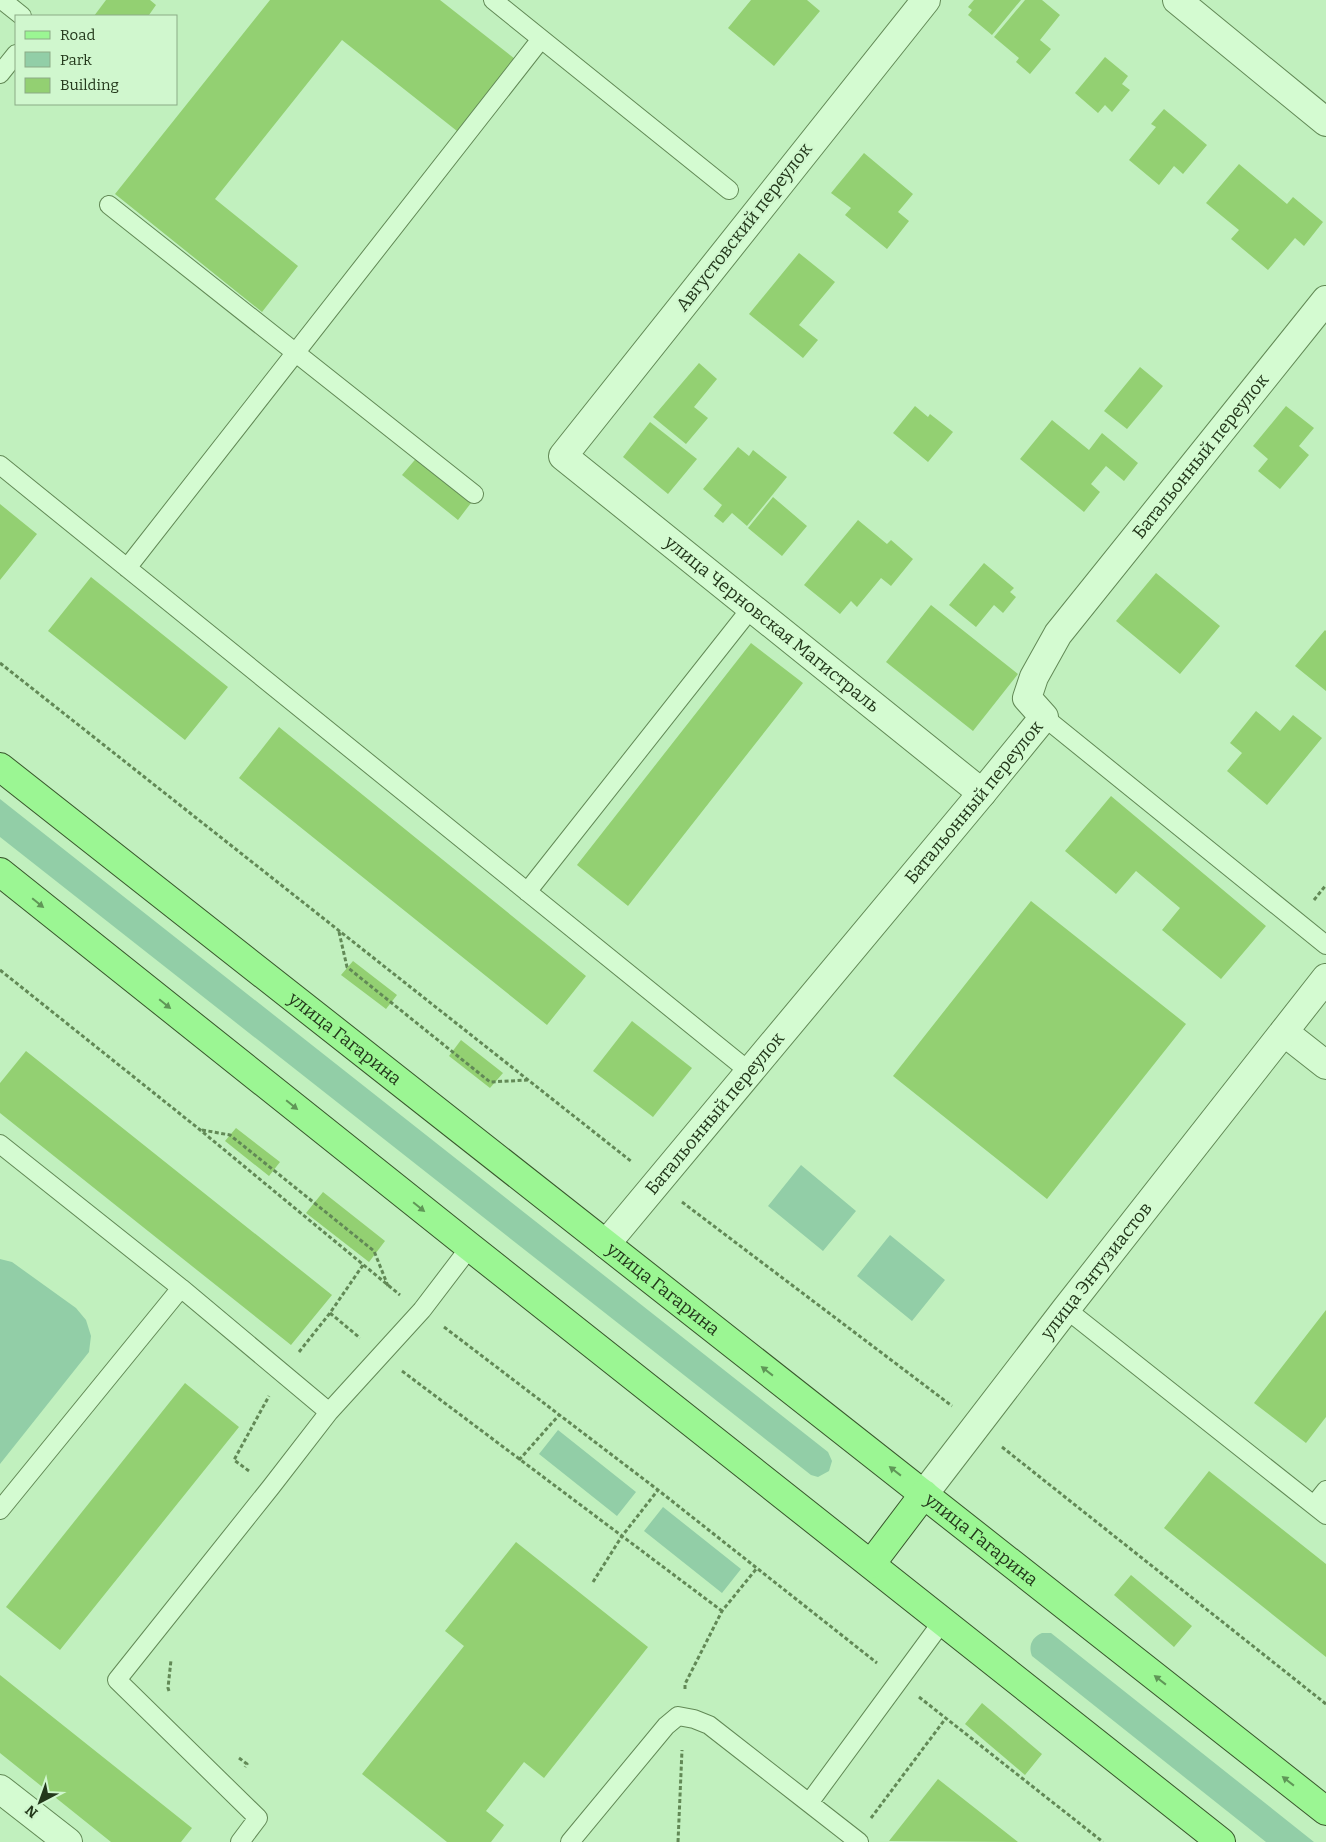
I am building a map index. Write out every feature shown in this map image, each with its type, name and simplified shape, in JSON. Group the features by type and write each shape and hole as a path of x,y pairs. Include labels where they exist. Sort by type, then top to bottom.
{"main road":[{"name":"улица Гагарина","path":"0,767 1326,1811"},
{"path":"0,872 1221,1842"},
{"name":"улица Энтузиастов","path":"871,1564 924,1494"}],"street":[{"name":"Августовский переулок","path":"563,456 778,183 926,0"},
{"path":"1177,0 1326,122"},
{"name":"Батальонный переулок","path":"606,1244 1044,717 1027,698 1034,677 1058,634 1326,300"},
{"name":"улица Черновская Магистраль","path":"563,456 982,793"},
{"name":"улица Энтузиастов","path":"924,1494 1066,1309 1326,978"},
{"path":"1284,1032 1326,1065"},
{"path":"0,1789 63,1841"}],"lane":[{"path":"2,0 21,15"},
{"path":"493,0 729,190"},
{"path":"127,568 541,39"},
{"path":"0,74 15,55"},
{"path":"109,205 474,494"},
{"path":"0,465 750,1072"},
{"path":"528,892 752,607"},
{"path":"1044,717 1326,945"},
{"path":"0,1144 181,1288 329,1412"},
{"path":"240,1842 258,1818 117,1680 329,1412 422,1310 470,1247"},
{"path":"0,1510 181,1288"},
{"path":"1066,1309 1320,1510 1326,1490"},
{"path":"809,1803 942,1622"},
{"path":"570,1842 666,1726 678,1716 694,1719 709,1725 856,1840"}],"path":[{"path":"0,663 657,1182 976,1426 1326,1704"},
{"path":"339,932 348,966 490,1082 528,1080"},
{"path":"0,970 199,1129 388,1287 422,1310 658,1490 1103,1842"},
{"path":"199,1129 230,1135 352,1233 374,1252 388,1287"},
{"path":"330,1313 380,1354"},
{"path":"407,1375 722,1611 757,1568"},
{"path":"520,1460 560,1415"},
{"path":"593,1582 622,1536 658,1490"},
{"path":"856,1840 946,1718"}],"green space":[{"path":"0,799 828,1452 832,1461 829,1471 818,1477 811,1475 0,837"},
{"path":"801,1165 856,1211 823,1251 768,1206"},
{"path":"890,1235 945,1280 912,1321 857,1276"},
{"path":"0,1259 12,1262 76,1308 86,1320 91,1336 89,1352 0,1464"},
{"path":"558,1430 636,1492 617,1516 539,1454"},
{"path":"663,1507 741,1569 722,1593 644,1531"},
{"path":"1042,1633 1051,1633 1314,1842 1266,1842 1032,1656 1030,1649 1032,1642"}],"building":[{"path":"106,0 150,0 156,5 149,15 95,15"},
{"path":"270,0 440,0 515,59 457,131 342,40 215,199 298,266 262,312 115,194"},
{"path":"751,0 807,0 820,11 774,66 728,28"},
{"path":"974,0 1021,0 992,35 968,15 972,10 968,7"},
{"path":"1025,0 1042,0 1060,15 1040,40 1051,49 1030,74 1016,62 1019,58 994,37"},
{"path":"1105,57 1128,76 1122,84 1130,90 1112,112 1105,105 1098,113 1075,93"},
{"path":"1164,109 1207,145 1183,174 1174,166 1159,185 1129,160 1156,127 1151,124"},
{"path":"864,153 913,194 898,212 909,221 887,249 845,215 851,208 831,193"},
{"path":"1239,164 1287,204 1293,197 1323,222 1304,246 1295,238 1268,270 1231,239 1239,230 1206,203"},
{"path":"799,253 835,282 799,325 818,340 803,358 749,314"},
{"path":"699,363 717,379 694,407 708,418 686,444 653,417"},
{"path":"1140,367 1163,386 1127,429 1104,411"},
{"path":"915,406 928,417 930,414 953,432 928,462 893,433"},
{"path":"1286,406 1314,428 1299,446 1309,455 1280,489 1258,471 1268,459 1253,446"},
{"path":"1052,420 1089,450 1102,433 1138,463 1124,481 1106,466 1091,484 1100,492 1084,512 1020,459"},
{"path":"650,422 697,459 668,494 623,457"},
{"path":"738,447 749,456 753,450 787,477 747,526 732,513 723,523 714,516 722,505 703,489"},
{"path":"419,455 474,499 458,520 402,475"},
{"path":"773,497 807,526 782,556 748,528"},
{"path":"0,504 37,534 0,580"},
{"path":"858,520 887,544 891,540 913,559 891,586 881,578 857,607 851,601 840,614 804,585"},
{"path":"984,563 1014,588 1010,592 1016,597 1003,613 994,605 976,627 949,605"},
{"path":"1156,573 1220,626 1180,674 1116,621"},
{"path":"91,577 228,687 185,740 48,631"},
{"path":"931,605 1018,674 973,731 886,662"},
{"path":"1326,631 1326,691 1295,666"},
{"path":"751,643 803,683 628,906 577,865"},
{"path":"1256,711 1280,731 1293,715 1322,738 1267,805 1227,771 1242,753 1230,743"},
{"path":"279,727 586,976 547,1025 239,778"},
{"path":"1111,796 1266,926 1221,979 1162,930 1180,908 1136,871 1116,894 1065,851"},
{"path":"1031,901 1186,1024 1047,1199 893,1076"},
{"path":"353,961 397,995 386,1009 341,975"},
{"path":"632,1021 692,1068 653,1117 593,1071"},
{"path":"461,1040 503,1073 490,1088 449,1056"},
{"path":"26,1051 332,1295 291,1345 0,1113 0,1083"},
{"path":"236,1128 280,1162 269,1176 225,1141"},
{"path":"323,1192 385,1241 369,1262 306,1213"},
{"path":"1326,1310 1326,1417 1306,1443 1254,1403"},
{"path":"185,1383 239,1427 60,1650 6,1607"},
{"path":"1209,1471 1326,1564 1326,1657 1164,1528"},
{"path":"516,1542 648,1647 544,1778 524,1762 486,1811 504,1825 491,1842 447,1842 362,1774 464,1646 445,1631"},
{"path":"1131,1575 1192,1626 1174,1647 1114,1595"},
{"path":"0,1675 192,1828 181,1842 111,1842 0,1753"},
{"path":"982,1703 1042,1754 1025,1775 965,1724"},
{"path":"938,1779 1018,1842 889,1841"}]}
